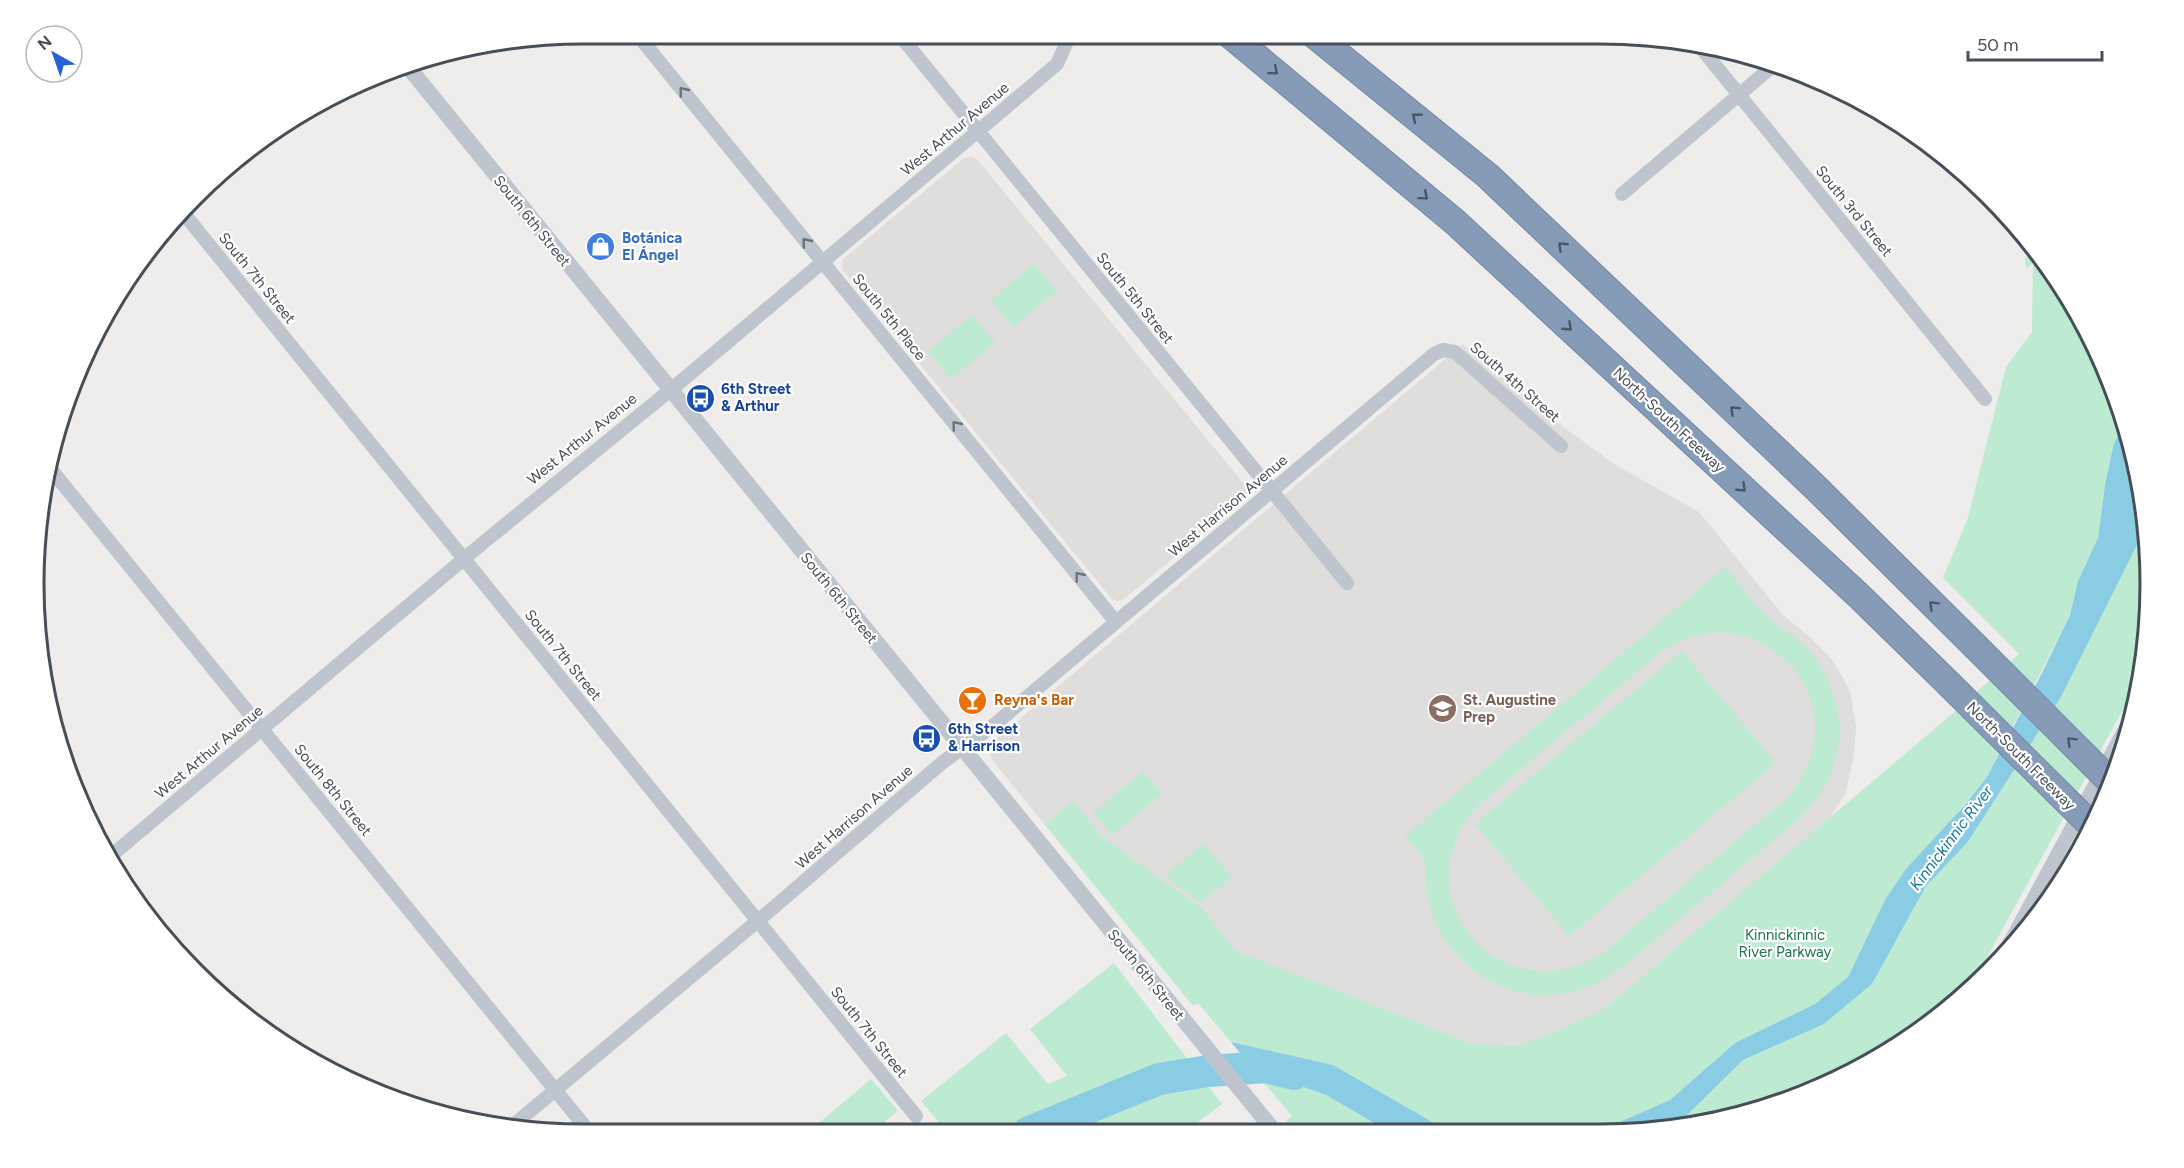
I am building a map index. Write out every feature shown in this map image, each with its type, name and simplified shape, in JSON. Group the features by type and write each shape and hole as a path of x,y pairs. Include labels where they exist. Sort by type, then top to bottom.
{"highway":[{"name":"North-South Freeway","path":"1241,44 1455,222 1858,595 2086,820"},
{"path":"1325,44 1488,176 1815,488 2105,776"}],"street":[{"name":"South 5th Place","path":"645,44 1116,622"},
{"name":"South 5th Street","path":"907,44 1347,583"},
{"name":"West Arthur Avenue","path":"115,852 978,131 1057,63 1066,44"},
{"name":"South 3rd Street","path":"1706,54 1985,399"},
{"path":"1622,194 1768,70"},
{"name":"South 6th Street","path":"412,71 1269,1124"},
{"name":"South 7th Street","path":"187,218 916,1116"},
{"name":"West Harrison Avenue","path":"519,1121 944,762 994,725 1434,354 1443,350"},
{"name":"South 4th Street","path":"1443,350 1455,352 1561,446"},
{"name":"South 8th Street","path":"55,474 583,1124"},
{"path":"2020,923 2115,747"}],"shaded area":[{"path":"971,156 977,159 1244,484 1247,492 1242,501 1124,599 1117,601 1111,598 842,269 843,259 963,159"},
{"name":"St. Augustine Prep","path":"1463,344 1550,417 1614,464 1699,512 1783,615 1811,638 1834,662 1850,691 1856,727 1854,755 1846,792 1830,818 1605,1008 1556,1032 1516,1046 1470,1043 1235,951 1203,909 1102,836 1073,802 1045,825 990,755 992,744 997,738"}],"green space":[{"name":"Kinnickinnic River Parkway","path":"2029,255 2068,314 2085,345 2112,410 2119,433 2113,447 2105,485 2098,538 2078,581 2070,615 1987,777 1885,900 1848,977 1815,1004 1735,1043 1670,1100 1616,1124 1436,1124 1333,1065 1231,1042 1198,1003 1193,1006 1045,825 1073,801 1102,836 1203,909 1236,951 1470,1043 1516,1046 1556,1032 1605,1008 1951,715 2019,654 1943,578 1968,518 2006,367 2032,332 2033,263 2026,269 2025,259"},
{"path":"1034,263 1057,291 1013,327 991,300"},
{"path":"972,315 995,343 951,379 928,352"},
{"name":"Kinnickinnic River Parkway","path":"2138,542 2139,619 2136,655 2127,702 1982,966 1929,1013 1870,1052 1839,1069 1774,1096 1685,1118 1743,1060 1824,1024 1872,984 1926,886 1967,843 2061,697"},
{"path":"1725,567 1770,619 1810,651 1820,664 1834,695 1839,727 1836,760 1824,787 1809,808 1623,967 1583,989 1546,995 1524,993 1503,987 1483,977 1465,963 1450,947 1438,928 1428,896 1426,861 1405,836","holes":["1719,632 1749,638 1775,651 1794,669 1808,691 1814,717 1814,743 1806,770 1789,796 1604,952 1566,968 1530,970 1498,959 1472,938 1455,910 1449,876 1456,841 1477,806 1663,650 1688,637"]},
{"path":"1682,651 1776,763 1569,936 1475,824"},
{"path":"1143,771 1162,794 1112,835 1093,813"},
{"path":"1203,844 1232,877 1201,903 1165,876"},
{"path":"1114,963 1222,1104 1196,1124 930,1124 938,1121 921,1101 1006,1033 1048,1084 1067,1076 1030,1029"},
{"path":"1260,1078 1284,1080 1326,1095 1376,1124 1288,1124 1286,1121 1292,1116"},
{"path":"871,1079 897,1110 882,1124 818,1124"}],"water":[{"name":"Kinnickinnic River","path":"2119,433 2130,479 2138,542 2061,697 1967,843 1926,886 1872,984 1824,1024 1743,1060 1685,1118 1616,1124 1670,1100 1735,1043 1815,1004 1848,977 1885,900 1906,869 1963,807 1987,777 2042,673 2070,615 2078,581 2098,538 2113,447"},
{"path":"1231,1042 1333,1065 1436,1124 1376,1124 1326,1095 1284,1080 1260,1078"}],"waterway":[{"name":"Kinnickinnic River","path":"1049,1124 1159,1079 1208,1071 1266,1067 1294,1074"}],"place":[{"name":"Botánica El Ángel","path":"601,247"},
{"name":"6th Street & Arthur","path":"700,398"},
{"name":"Reyna's Bar","path":"973,700"},
{"name":"St. Augustine Prep","path":"1442,709"},
{"name":"6th Street & Harrison","path":"927,738"}]}
